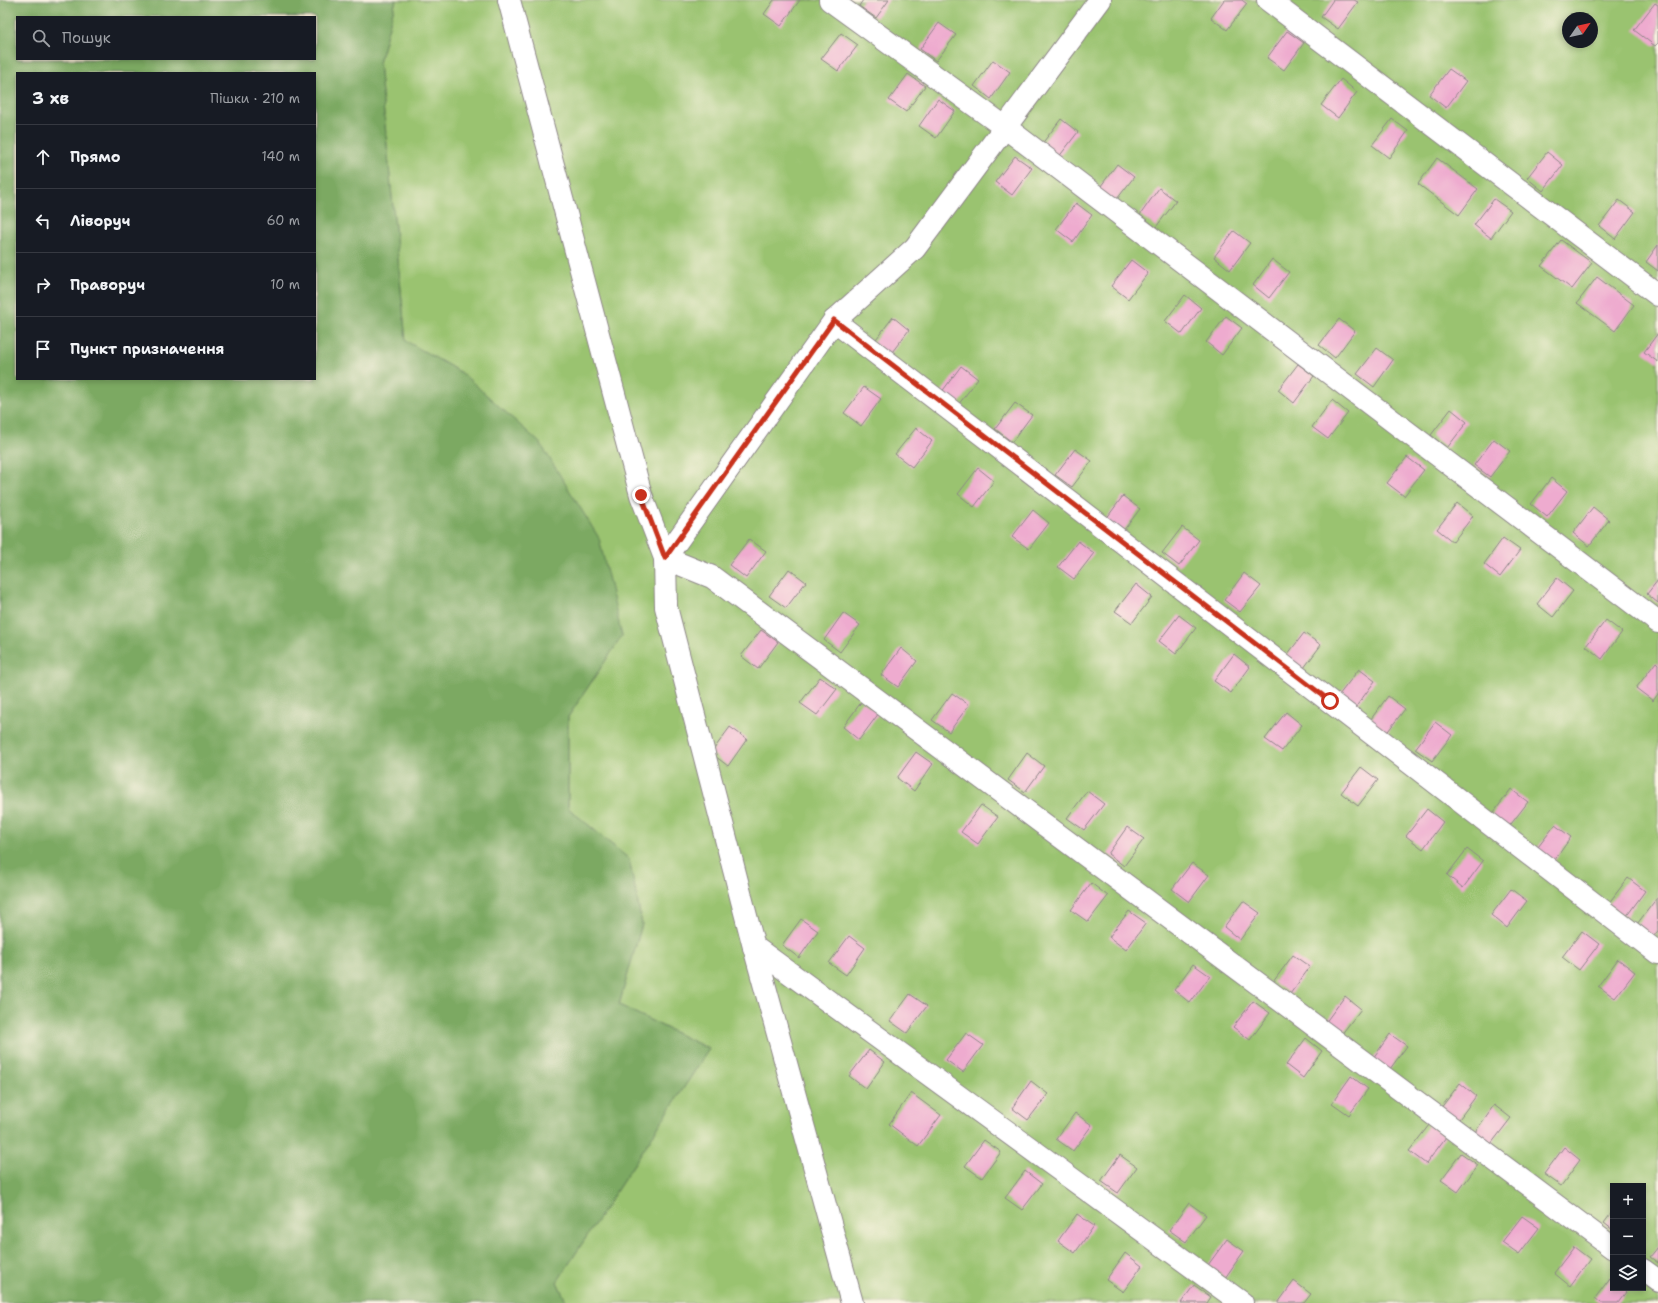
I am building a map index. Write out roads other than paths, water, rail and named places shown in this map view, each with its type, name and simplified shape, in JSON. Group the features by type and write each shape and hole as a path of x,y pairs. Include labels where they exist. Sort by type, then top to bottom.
{"street":[{"path":"509,0 641,495 665,558 666,607 754,948 852,1303"},
{"path":"830,0 1006,128 1658,622"},
{"path":"665,558 834,320 915,248 1100,0"},
{"path":"1268,0 1658,295"},
{"path":"834,320 1658,953"},
{"path":"665,558 712,577 1610,1246"},
{"path":"754,948 1242,1303"},
{"path":"1646,1272 1658,1281"}]}
